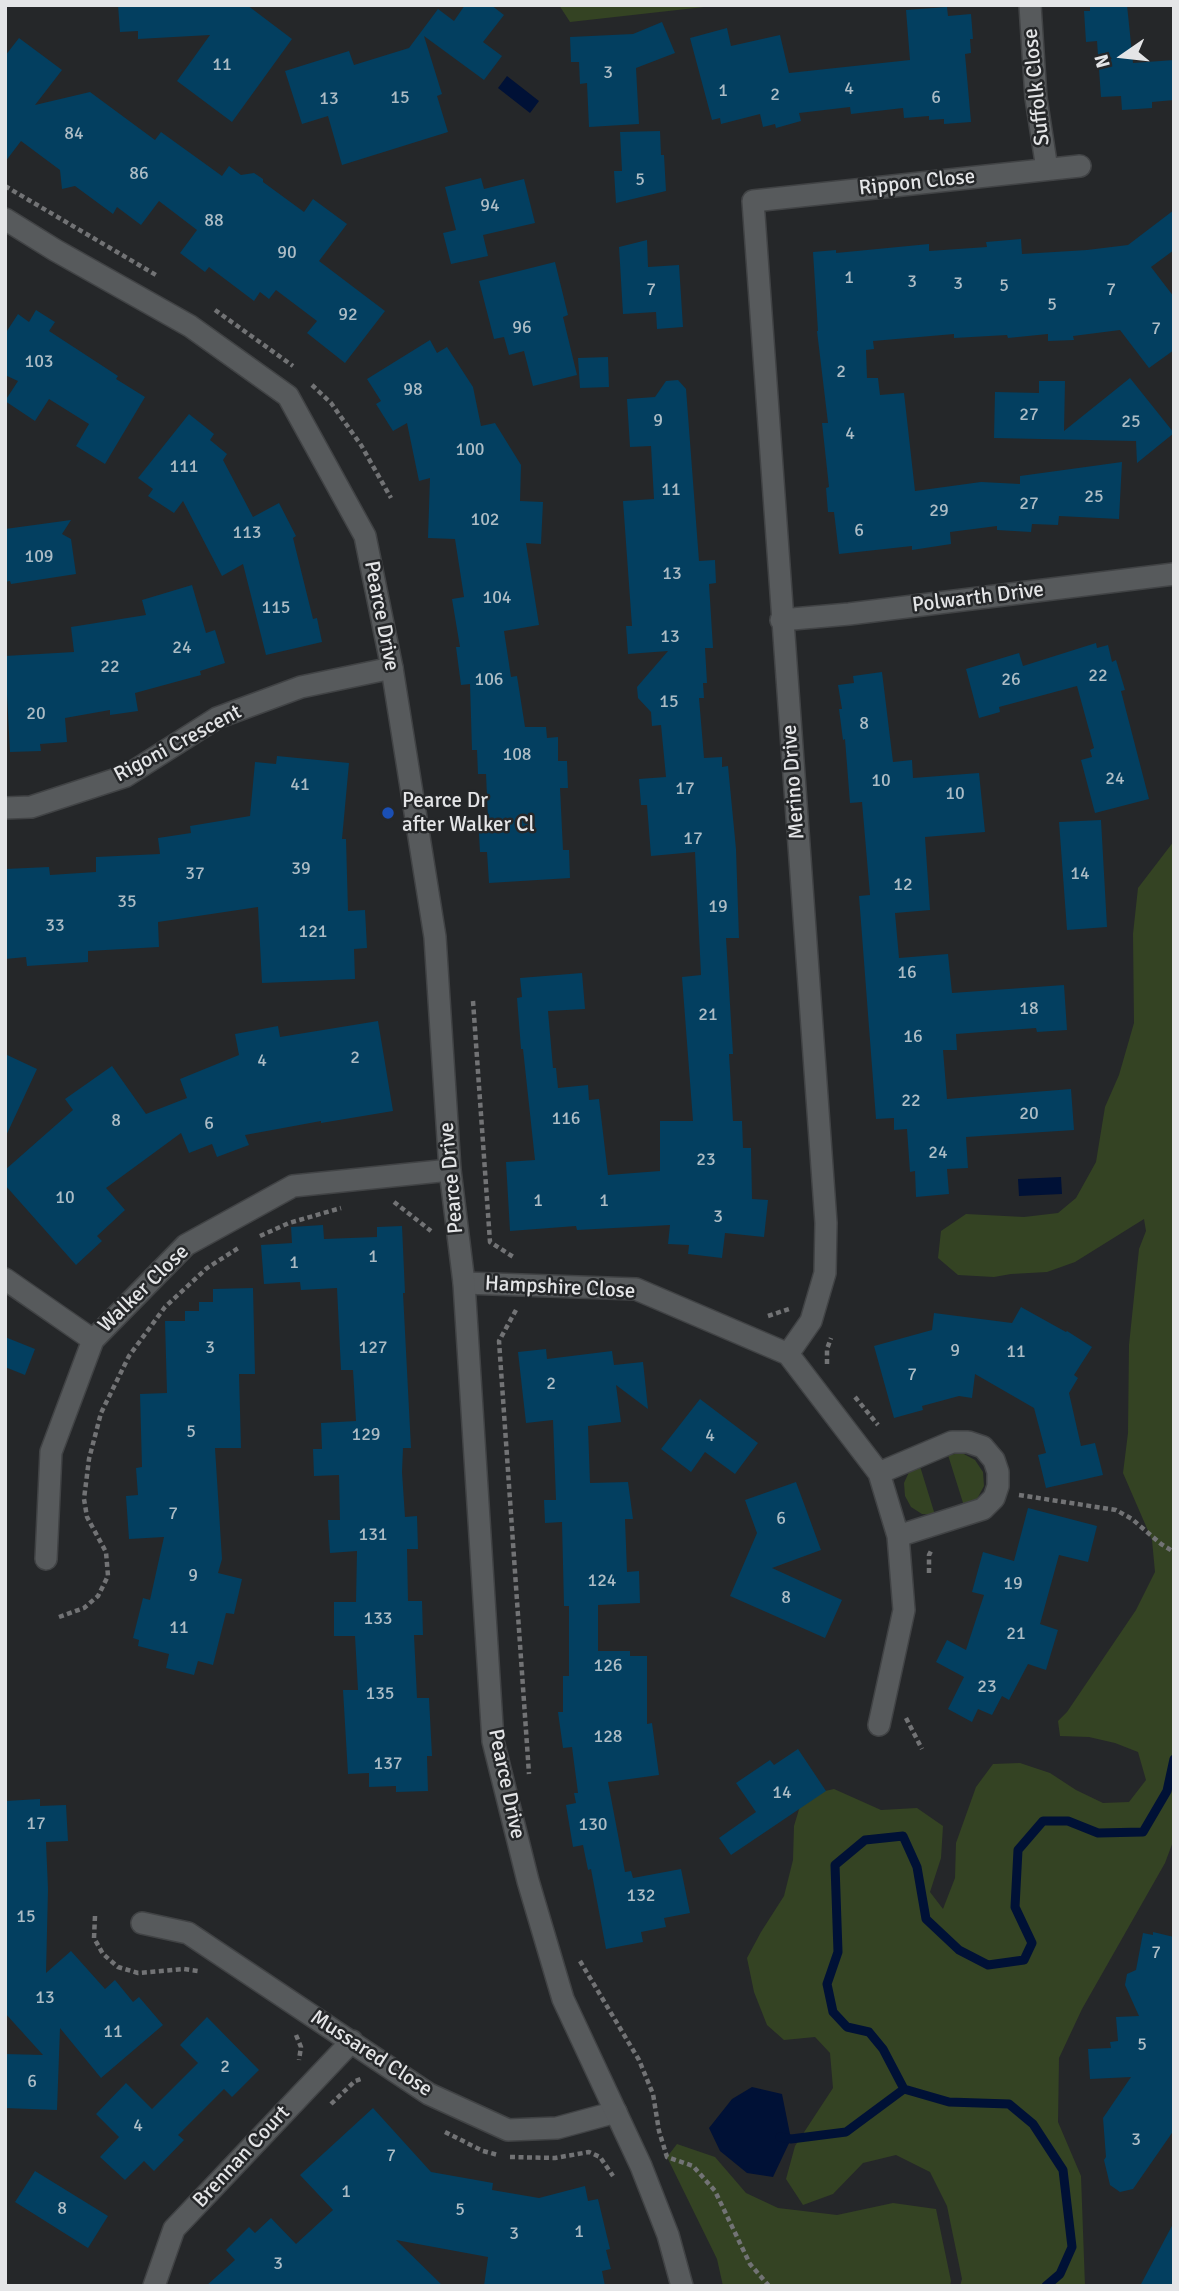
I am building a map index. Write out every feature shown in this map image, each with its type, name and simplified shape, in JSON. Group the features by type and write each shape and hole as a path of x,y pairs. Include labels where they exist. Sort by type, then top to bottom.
{"street":[{"name":"Suffolk Close","path":"1030,5 1036,98 1047,169"},
{"name":"Rippon Close","path":"753,201 1080,166"},
{"name":"Merino Drive","path":"753,201 826,1223 825,1273 811,1321 788,1354"},
{"name":"Pearce Drive","path":"5,219 190,326 288,396 365,536 392,668 435,937 450,1170 464,1283 493,1741 528,1881 563,1999 641,2166 668,2235 682,2286"},
{"name":"Polwarth Drive","path":"781,620 1174,574"},
{"name":"Rigoni Crescent","path":"5,808 31,807 126,776 217,718 301,687 392,668"},
{"name":"Walker Close","path":"46,1559 51,1452 93,1340 186,1245 293,1186 450,1170"},
{"path":"5,1279 93,1340"},
{"name":"Hampshire Close","path":"464,1283 636,1289 788,1354 879,1474 898,1536 905,1610 879,1725"},
{"path":"879,1474 952,1442 968,1442 983,1447 994,1460 998,1472 998,1486 993,1498 983,1509 898,1536"},
{"name":"Mussared Close","path":"142,1923 188,1933 429,2094 508,2130 557,2128 616,2112"},
{"name":"Brennan Court","path":"154,2286 174,2229 352,2041"}],"path":[{"path":"472,1001 490,1242 512,1258 524,1259"},
{"path":"393,1201 431,1230 432,1238"},
{"path":"59,1616 84,1608 98,1596 108,1576 106,1552 88,1517 84,1499 89,1459 102,1413 129,1356 165,1307 207,1268 250,1240 289,1223 352,1206"},
{"path":"757,1316 771,1316 790,1309"},
{"path":"516,1310 499,1341 531,1785"},
{"path":"1015,1494 1116,1510 1174,1552"},
{"path":"95,1916 94,1938 103,1954 118,1967 138,1973 184,1969 201,1972"},
{"path":"578,1954 639,2060 653,2094 659,2131 667,2157 694,2166 715,2191 750,2264 769,2286"},
{"path":"289,2029 297,2035 301,2047 298,2068"},
{"path":"326,2109 355,2081 370,2081"},
{"path":"439,2127 483,2151 508,2157 555,2158 589,2152 600,2157 613,2176"}],"green space":[{"path":"559,5 722,5 570,22"},
{"path":"1174,841 1174,1839 1165,1863 1082,2009 1059,2058 1058,2122 1081,2176 1085,2286 960,2286 962,2279 947,2206 930,2172 896,2155 863,2163 833,2194 803,2205 786,2179 795,2146 833,2088 830,2053 815,2037 784,2040 767,2025 754,1992 747,1958 784,1896 793,1860 794,1826 803,1796 834,1789 881,1810 917,1808 943,1826 941,1858 930,1892 943,1909 955,1878 956,1843 976,1787 993,1764 1020,1763 1050,1773 1103,1803 1129,1802 1146,1780 1138,1752 1089,1737 1060,1736 1058,1721 1067,1712 1136,1610 1155,1572 1152,1540 1123,1473 1128,1433 1129,1345 1139,1249 1146,1231 1144,1219 1075,1262 1047,1272 994,1277 958,1275 938,1258 941,1231 966,1214 1024,1217 1058,1213 1076,1198 1096,1162 1105,1107 1119,1075 1134,1023 1133,934 1138,888"},
{"path":"962,1453 975,1460 983,1472 984,1486 977,1499 964,1506 948,1455"},
{"path":"919,1463 935,1515 922,1514 911,1507 905,1496 904,1483 909,1472"},
{"path":"677,2144 715,2157 746,2193 778,2208 837,2215 893,2203 936,2209 950,2286 723,2286 717,2259 667,2157"}],"water":[{"path":"507,76 539,101 530,113 498,88"},
{"path":"1061,1177 1062,1194 1019,1196 1018,1179"},
{"path":"752,2087 782,2094 791,2139 773,2177 747,2173 720,2151 709,2128 732,2099"}],"building":[{"path":"118,5 247,5 292,39 232,122 177,81 210,35 138,39 138,31 120,32"},
{"path":"465,5 491,5 504,15 483,42 502,56 484,80 424,36 442,94 437,96 448,132 342,165 328,116 302,124 285,71 349,51 354,65 409,48 438,9 454,21"},
{"path":"1090,5 1127,5 1133,63 1174,60 1174,100 1152,102 1152,108 1122,110 1121,96 1101,97 1097,41 1086,42 1084,11 1090,11"},
{"path":"947,7 948,16 971,14 971,53 965,54 971,122 944,124 944,119 929,120 929,116 904,118 903,108 851,114 850,107 799,113 801,121 776,128 775,124 763,127 760,114 721,124 720,118 712,120 690,38 727,28 731,46 780,35 789,73 910,60 906,10"},
{"path":"662,22 675,53 636,68 639,124 589,127 587,83 580,84 579,62 571,62 570,37 633,34"},
{"path":"19,38 62,70 35,105 90,92 155,140 161,132 222,176 229,166 241,175 254,173 304,212 313,199 347,224 319,261 385,311 345,363 307,333 317,321 276,290 269,299 260,292 254,301 209,267 205,272 180,253 197,230 159,201 141,225 117,207 113,214 75,186 62,189 60,170 21,141 5,162 5,56"},
{"path":"660,131 666,191 616,203 614,171 622,171 620,132"},
{"path":"481,178 484,189 524,179 535,223 483,235 488,256 451,264 443,233 456,230 445,187"},
{"path":"1174,210 1174,250 1151,267 1174,297 1174,350 1149,368 1120,330 1073,336 1074,340 1048,341 1048,334 1008,338 1007,335 954,338 954,334 873,341 874,349 866,350 867,378 878,378 880,395 904,393 915,491 981,482 1020,484 1020,476 1122,462 1119,519 1059,516 1058,525 1032,524 1031,532 997,530 997,526 950,532 951,544 912,550 912,546 839,554 834,512 828,512 826,488 829,487 822,423 828,423 817,331 813,252 836,250 836,253 929,244 929,251 987,247 986,242 1021,239 1022,254 1087,250 1128,245"},
{"path":"647,240 648,267 679,265 683,327 657,329 656,312 623,314 619,247"},
{"path":"555,262 568,315 563,317 577,375 533,386 524,351 509,355 504,337 494,339 479,281"},
{"path":"36,310 55,322 49,331 145,397 105,464 76,446 89,424 49,399 35,421 5,401 18,381 5,375 5,334 18,314 29,322"},
{"path":"430,340 437,353 447,347 473,387 481,426 495,423 521,465 520,501 543,502 541,544 526,543 539,625 504,631 511,677 517,676 525,727 546,727 547,738 558,737 558,761 567,761 568,788 560,788 563,850 569,850 570,878 489,883 487,852 480,852 478,818 488,818 486,774 478,774 477,750 472,750 470,684 461,685 456,647 460,647 452,599 464,597 455,539 428,538 430,478 419,481 407,423 393,431 376,404 381,401 367,379"},
{"path":"608,357 609,387 580,388 578,358"},
{"path":"1130,378 1174,433 1137,463 1136,441 994,438 995,392 1039,393 1039,381 1065,381 1064,431"},
{"path":"678,380 686,389 699,561 715,560 716,583 709,584 713,648 705,648 707,683 703,683 704,698 699,698 704,758 722,757 722,767 728,766 736,849 739,938 726,938 733,1054 729,1054 733,1121 742,1121 743,1148 751,1148 752,1199 768,1200 764,1237 725,1233 722,1258 688,1254 689,1245 668,1244 670,1225 577,1230 576,1226 510,1231 506,1162 535,1160 521,1049 517,998 522,997 520,978 582,973 585,1009 548,1011 553,1068 556,1068 558,1088 588,1085 589,1100 599,1099 608,1175 660,1171 660,1121 693,1121 682,977 701,975 695,852 651,856 647,805 641,805 639,779 666,777 661,725 652,726 651,712 638,698 637,687 668,651 628,654 626,626 632,626 623,501 654,499 651,446 630,447 627,399 655,397 666,381"},
{"path":"189,414 214,434 210,440 227,454 223,460 253,517 279,503 296,536 293,538 313,619 317,618 322,642 266,655 243,564 222,576 183,501 174,513 148,496 153,489 138,478"},
{"path":"71,520 62,534 71,539 76,574 11,584 10,581 5,582 5,529"},
{"path":"192,585 206,633 215,630 225,663 200,671 201,675 135,693 138,711 110,715 110,710 65,718 67,742 40,744 41,751 10,752 5,656 74,652 71,627 146,615 142,600"},
{"path":"1096,643 1097,648 1108,645 1112,662 1116,660 1125,690 1121,691 1149,799 1095,813 1081,760 1092,757 1090,750 1094,748 1077,686 999,707 1000,712 979,718 966,669 1019,653 1023,666"},
{"path":"882,672 893,762 912,760 913,778 979,773 985,832 925,837 930,910 895,913 899,958 948,954 952,993 1064,985 1067,1030 1037,1032 1036,1028 956,1034 957,1050 943,1050 947,1099 1071,1089 1074,1130 966,1137 968,1168 947,1169 949,1194 916,1197 915,1171 910,1172 907,1129 894,1130 894,1118 876,1119 859,896 870,895 862,802 850,803 838,685 854,683 853,676"},
{"path":"277,756 349,763 342,839 346,839 348,911 365,910 367,948 354,949 355,979 262,983 258,907 158,922 159,947 88,951 88,962 27,966 26,957 5,959 5,869 49,867 50,875 96,872 96,857 160,854 158,838 191,833 190,826 250,816 255,762 276,764"},
{"path":"1101,820 1107,927 1067,930 1059,822"},
{"path":"378,1021 393,1111 245,1135 249,1145 217,1157 212,1144 189,1153 181,1133 106,1188 125,1210 97,1236 102,1241 76,1265 5,1185 5,1170 73,1110 65,1099 112,1066 146,1114 187,1098 180,1079 239,1055 235,1034 278,1026 280,1037"},
{"path":"5,1054 37,1069 5,1138"},
{"path":"323,1225 324,1239 377,1237 377,1227 402,1226 411,1448 403,1448 402,1472 405,1517 417,1516 418,1549 407,1549 408,1601 422,1601 423,1635 414,1635 417,1698 429,1698 432,1756 427,1756 428,1791 396,1792 396,1786 369,1787 369,1773 348,1774 343,1690 358,1690 355,1636 334,1636 334,1602 356,1602 357,1551 330,1553 328,1520 340,1520 339,1475 314,1476 313,1449 322,1449 321,1423 356,1421 353,1370 341,1370 337,1288 301,1290 300,1282 264,1284 261,1245 292,1243 291,1227"},
{"path":"253,1288 255,1374 239,1374 241,1448 215,1448 222,1559 218,1573 242,1579 234,1614 226,1613 213,1665 198,1661 194,1675 166,1668 169,1654 138,1646 139,1640 133,1638 143,1598 150,1600 164,1537 129,1539 126,1496 138,1495 136,1468 142,1467 140,1394 167,1393 165,1321 185,1321 185,1311 199,1311 199,1302 213,1302 213,1289"},
{"path":"1021,1307 1092,1347 1074,1375 1078,1378 1069,1393 1081,1446 1095,1443 1103,1475 1046,1488 1038,1455 1046,1453 1034,1408 975,1374 972,1398 959,1396 922,1406 923,1410 894,1418 874,1346 932,1330 934,1313 1012,1323"},
{"path":"5,1337 35,1349 25,1375 5,1367"},
{"path":"546,1349 547,1359 612,1351 614,1365 643,1362 648,1409 616,1385 621,1422 588,1426 590,1483 628,1482 633,1519 625,1519 627,1572 639,1571 640,1603 598,1605 598,1651 630,1651 630,1656 647,1656 647,1724 652,1723 659,1775 608,1782 625,1872 631,1871 633,1878 681,1869 690,1913 664,1918 666,1927 641,1932 643,1942 606,1949 591,1869 588,1870 583,1845 573,1847 566,1805 576,1803 574,1793 578,1793 572,1747 563,1748 558,1712 563,1712 563,1676 569,1676 569,1606 564,1606 562,1522 545,1523 544,1500 556,1500 553,1420 526,1423 518,1352"},
{"path":"700,1399 758,1443 735,1474 705,1452 691,1472 661,1449"},
{"path":"796,1482 821,1550 772,1568 842,1600 825,1638 730,1596 757,1533 745,1500"},
{"path":"1028,1508 1097,1526 1088,1562 1059,1555 1040,1624 1058,1630 1046,1670 1028,1664 1009,1700 1002,1696 992,1715 978,1709 972,1722 948,1709 964,1677 936,1662 947,1640 966,1650 984,1595 972,1592 983,1552 1014,1561"},
{"path":"798,1749 826,1791 731,1855 719,1838 756,1812 736,1783 770,1760 774,1765"},
{"path":"40,1799 40,1806 66,1805 68,1841 46,1842 46,1973 71,1951 105,1989 115,1980 133,2002 139,1997 163,2025 101,2078 60,2028 57,2110 5,2108 5,2054 43,2055 5,2013 5,1801"},
{"path":"1153,1932 1174,1937 1174,2130 1133,2189 1120,2192 1110,2185 1104,2160 1103,2118 1131,2077 1090,2079 1088,2049 1111,2048 1110,2042 1118,2041 1116,2017 1139,2016 1125,1985 1127,1974 1136,1970 1143,1933 1153,1935"},
{"path":"207,2017 259,2070 232,2097 224,2089 178,2135 184,2140 154,2171 144,2161 125,2180 100,2157 119,2137 96,2114 126,2083 152,2109 198,2063 180,2045"},
{"path":"373,2108 431,2172 493,2183 492,2190 539,2198 585,2186 588,2201 598,2199 610,2249 606,2250 611,2269 602,2271 605,2286 484,2286 488,2257 396,2240 443,2286 206,2286 235,2260 226,2250 249,2227 255,2233 271,2218 296,2244 333,2210 300,2175"},
{"path":"35,2171 108,2216 88,2248 15,2202"},
{"path":"1174,2222 1174,2286 1140,2286"}],"waterway":[{"path":"1046,2286 1060,2274 1072,2247 1063,2170 1033,2124 1009,2104 949,2102 904,2089 883,2049 869,2032 847,2027 833,2012 827,1984 838,1952 835,1865 865,1840 903,1836 917,1867 926,1919 959,1950 988,1965 1024,1960 1032,1943 1015,1907 1018,1850 1043,1821 1068,1821 1098,1833 1143,1832 1167,1791 1174,1759"},
{"path":"780,2137 791,2139 846,2132 904,2089"}],"place":[{"name":"Pearce Dr after Walker Cl","path":"388,813"}]}
